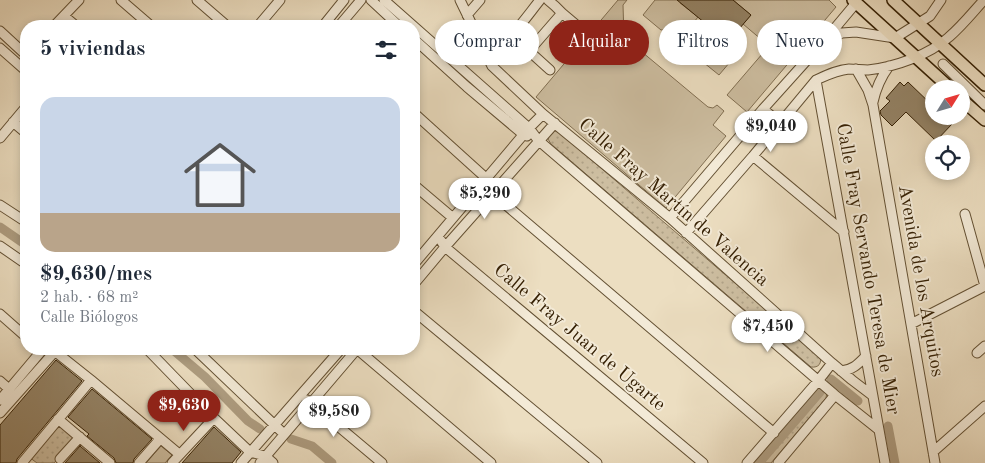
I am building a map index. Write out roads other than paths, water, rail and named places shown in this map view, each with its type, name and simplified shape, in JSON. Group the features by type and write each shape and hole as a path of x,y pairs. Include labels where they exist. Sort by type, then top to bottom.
{"main road":[{"path":"893,0 985,85"},
{"path":"855,1 941,80"},
{"path":"970,106 985,120"}],"street":[{"path":"60,20 79,0"},
{"path":"121,0 144,20"},
{"path":"197,0 220,20"},
{"path":"263,20 280,0"},
{"path":"328,20 344,0"},
{"path":"344,20 361,0"},
{"path":"371,0 393,20"},
{"path":"384,0 406,20"},
{"name":"Calle Fray Martín de Valencia","path":"460,0 469,20"},
{"path":"466,15 480,0"},
{"path":"523,20 540,0"},
{"path":"548,0 570,20"},
{"path":"842,33 856,32 895,38 930,16 941,0"},
{"path":"688,235 816,80 830,73 849,69 867,70 901,64 941,44 984,0"},
{"path":"840,20 855,1"},
{"path":"539,39 562,13"},
{"path":"64,16 69,20"},
{"path":"0,31 20,49"},
{"path":"420,33 526,132"},
{"path":"420,44 467,87 538,140 818,381 879,430"},
{"path":"0,48 20,66"},
{"path":"539,60 550,70"},
{"path":"942,64 985,105"},
{"name":"Calle Fray Martín de Valencia","path":"492,65 543,114 670,218 841,371 873,396"},
{"path":"670,218 803,65"},
{"name":"Avenida de los Arquitos","path":"872,105 878,84 890,66"},
{"name":"Avenida de los Arquitos","path":"856,69 868,90 872,105 935,463"},
{"name":"Calle Fray Servando Teresa de Mier","path":"816,80 885,463"},
{"path":"763,109 780,123"},
{"path":"0,138 20,114"},
{"path":"420,254 438,236 543,114"},
{"path":"420,118 487,178"},
{"path":"13,122 20,128"},
{"path":"420,277 555,122"},
{"path":"753,156 844,232"},
{"path":"420,190 453,218"},
{"path":"493,194 774,433"},
{"path":"0,205 20,218"},
{"path":"965,214 985,297"},
{"name":"Calle Fray Juan de Ugarte","path":"438,236 445,247 702,463"},
{"path":"0,246 20,260"},
{"path":"910,324 983,287"},
{"path":"0,314 20,332"},
{"path":"420,316 597,463"},
{"path":"977,353 985,346"},
{"path":"0,400 37,355"},
{"path":"0,413 50,355"},
{"path":"62,355 179,454"},
{"path":"153,355 250,452 263,460 273,463"},
{"path":"201,355 284,434"},
{"path":"241,463 335,355"},
{"path":"263,460 352,355"},
{"path":"364,355 491,463"},
{"path":"841,371 855,367 866,356"},
{"path":"747,463 832,363"},
{"path":"27,461 58,419 91,380"},
{"path":"0,381 10,390"},
{"path":"301,395 382,463"},
{"path":"792,463 781,460 835,395"},
{"path":"933,452 985,406"},
{"path":"172,463 214,418"},
{"path":"58,419 110,463"},
{"path":"60,459 80,437"},
{"path":"139,463 160,439"}],"waterway":[{"path":"0,227 20,241"},
{"path":"179,355 205,377 248,421 260,429"},
{"path":"831,379 858,401"},
{"path":"759,463 820,392"},
{"path":"888,426 895,463"},
{"path":"291,439 312,446 332,463"}]}
